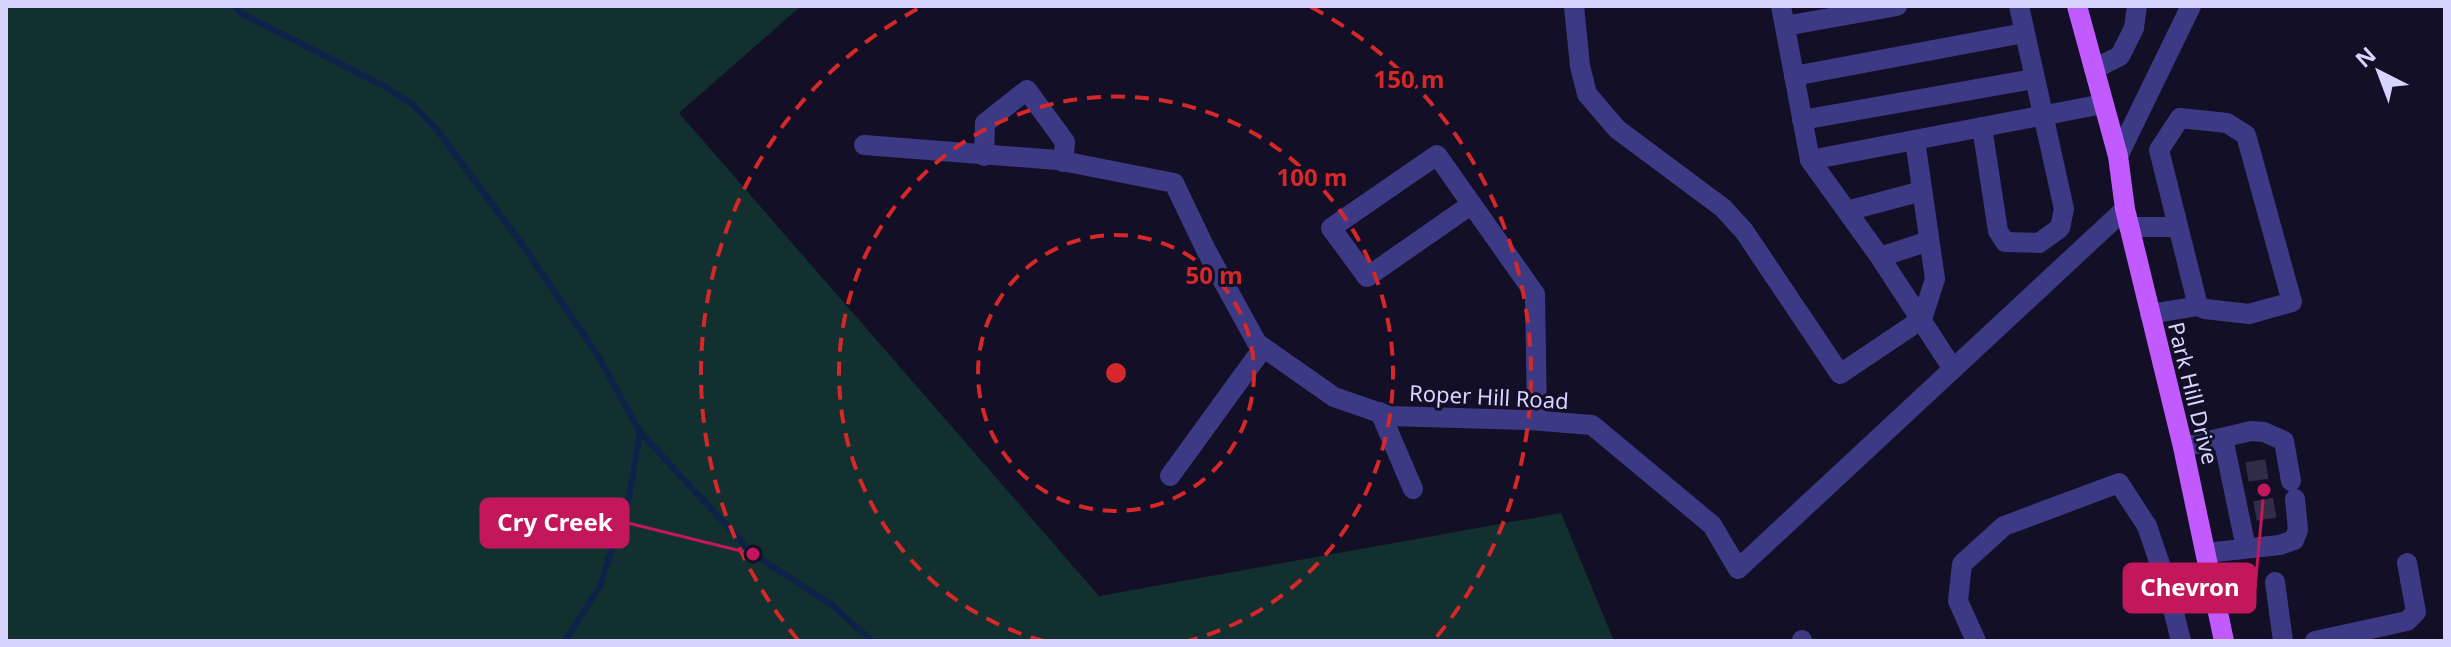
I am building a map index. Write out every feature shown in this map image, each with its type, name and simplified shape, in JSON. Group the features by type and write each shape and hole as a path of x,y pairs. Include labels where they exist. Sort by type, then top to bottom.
{"main road":[{"name":"Park Hill Drive","path":"2077,6 2118,156 2127,218 2183,447 2224,641"}],"street":[{"path":"1574,6 1580,66 1587,94 1617,129 1723,208 1744,231 1840,374 1922,319 1935,279 1915,140"},
{"path":"1897,6 1783,16 1810,160 1880,257 1953,369"},
{"path":"1982,127 1998,231 2005,242 2039,243 2060,228 2064,209 2019,6"},
{"path":"2094,69 2120,56 2134,28 2137,6"},
{"path":"2118,156 2191,6"},
{"path":"1794,76 2024,33"},
{"path":"1802,120 2033,79"},
{"path":"984,156 985,123 1027,90 1065,142 1063,162"},
{"path":"1810,160 2103,104"},
{"path":"2150,314 2198,306 2249,314 2292,302 2246,135 2227,123 2180,118 2159,150 2198,306"},
{"name":"Roper Hill Road","path":"864,145 1063,162 1174,183 1206,250 1257,343 1334,397 1389,416 1537,420 1592,425 1712,525 1738,569 1953,369 2127,218"},
{"path":"2118,156 2159,150"},
{"path":"1472,204 1367,277 1331,228 1437,155 1472,204 1535,294 1537,420"},
{"path":"1847,211 1922,191"},
{"path":"2127,218 2178,227"},
{"path":"1880,257 1929,241"},
{"path":"1170,476 1263,348"},
{"path":"1380,412 1413,489"},
{"path":"2183,447 2251,431 2264,432 2284,441 2287,488 2298,530 2294,540 2280,545 2206,553"},
{"path":"2223,438 2240,473 2247,512 2246,548"},
{"path":"1976,641 1958,601 1962,564 2004,526 2119,483 2147,526 2167,585 2181,641"},
{"path":"2315,641 2407,621 2416,612 2407,563"},
{"path":"2275,582 2283,641"}],"green space":[{"path":"6,6 801,6 679,113 1099,596 1561,513 1614,641 6,641"}],"waterway":[{"path":"233,6 241,13 382,85 413,105 438,131 521,243 597,354 640,432 753,554 832,605 872,641"},
{"path":"565,641 600,586 629,497 640,432"}],"tunnel":[{"path":"2247,472 2272,468"},
{"path":"2255,511 2279,507"}],"place":[{"name":"Chevron","path":"2264,490"},
{"name":"Cry Creek","path":"753,554"}]}
